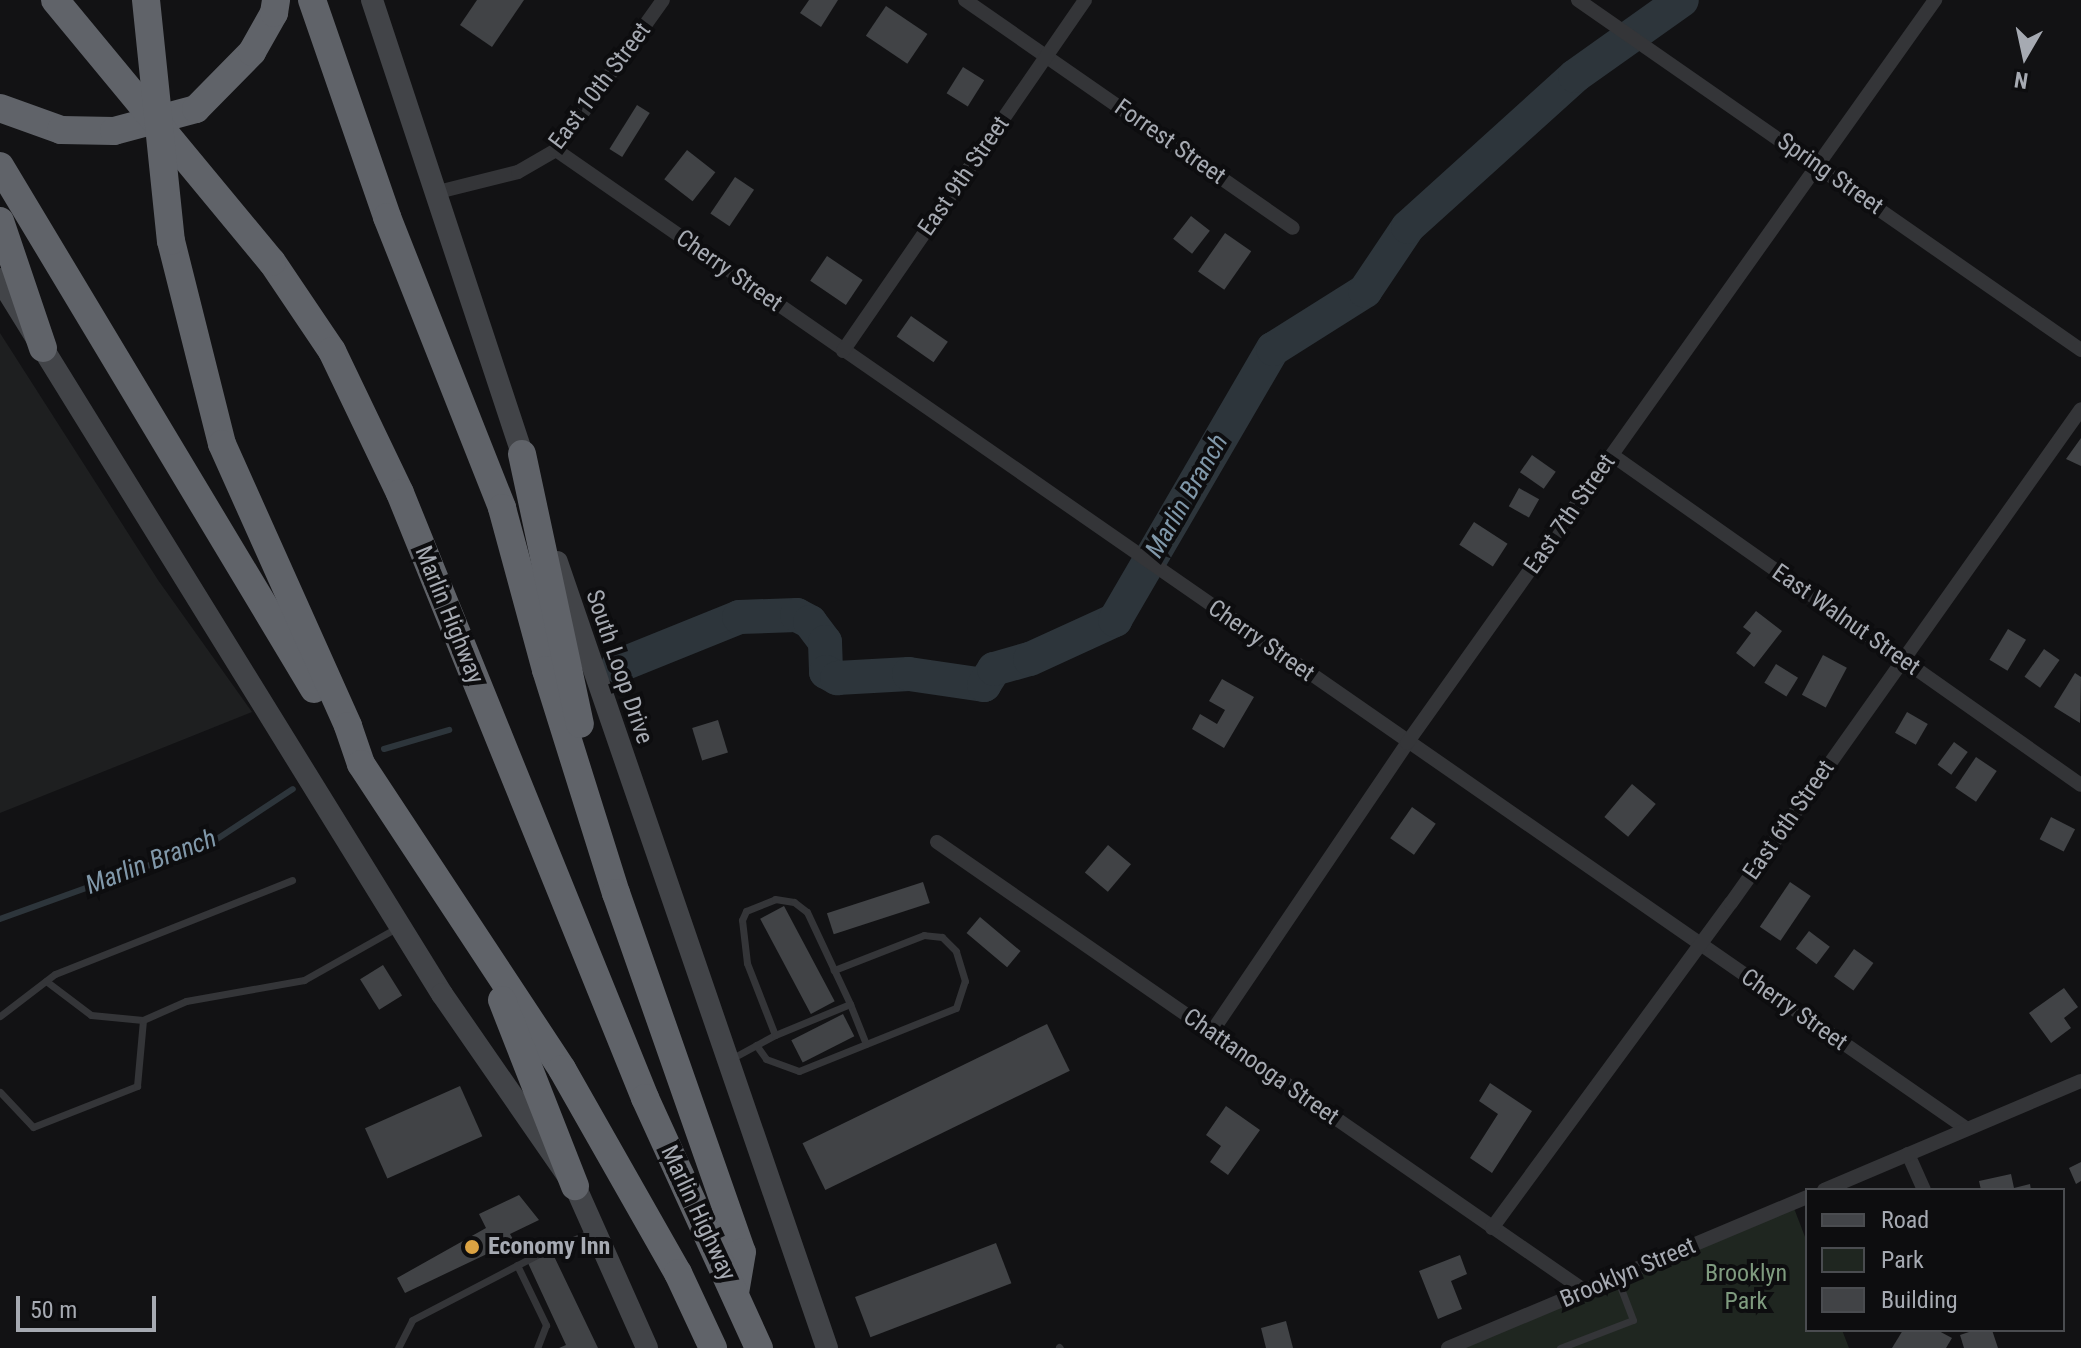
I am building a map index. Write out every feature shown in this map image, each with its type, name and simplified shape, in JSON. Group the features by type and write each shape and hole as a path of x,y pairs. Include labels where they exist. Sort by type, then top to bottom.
{"highway":[{"name":"Marlin Highway","path":"55,0 272,262 332,351 400,493 645,1098 759,1348"},
{"path":"146,0 171,241 222,444 348,726 361,764"},
{"path":"0,108 61,130 114,131 196,109 252,52 274,13 276,0"},
{"path":"312,0 387,217 502,508 546,670 616,893 742,1252 735,1293"},
{"path":"0,166 361,764 464,915 562,1069 678,1273 713,1348"},
{"path":"0,221 43,348"},
{"path":"522,454 616,893"},
{"path":"464,915 538,1083 575,1186"}],"street":[{"name":"South Loop Drive","path":"372,0 438,192 522,454 827,1348"},
{"name":"East 10th Street","path":"438,192 518,172 556,150 663,0"},
{"path":"965,0 1047,56"},
{"name":"East 9th Street","path":"843,351 1085,0"},
{"name":"East 7th Street","path":"1211,1033 1407,743 1935,0"},
{"name":"Spring Street","path":"1581,1 2081,350"},
{"name":"Forrest Street","path":"1047,56 1293,228"},
{"name":"Cherry Street","path":"556,150 1967,1129"},
{"path":"0,279 400,926 575,1186 647,1348"},
{"name":"East 6th Street","path":"1492,1228 1700,945 2081,409"},
{"name":"East Walnut Street","path":"1612,455 2081,785"},
{"name":"Chattanooga Street","path":"937,842 1585,1291"},
{"path":"1829,1188 2081,1081"},
{"path":"1908,1154 1923,1188"},
{"name":"Brooklyn Street","path":"1448,1348 1805,1198"}],"lane":[{"path":"0,1016 46,981 292,880"},
{"path":"775,1035 747,963 742,920 746,911 775,899 794,902 807,912 866,1044"},
{"path":"46,981 91,1015 143,1020 186,1001 304,980 400,926"},
{"path":"756,1045 766,1059 799,1071 956,1008 965,981 956,951 942,937 924,935 834,970"},
{"path":"728,1061 775,1035 850,1004"},
{"path":"0,1092 33,1127 137,1086 143,1020"},
{"path":"562,1245 595,1230"},
{"path":"398,1348 412,1320 537,1255"},
{"path":"517,1265 546,1325 537,1348"},
{"path":"1560,1348 1633,1320 1617,1278"}],"shaded area":[{"path":"0,333 158,580 252,712 0,813"}],"green space":[{"name":"Brooklyn Park","path":"1792,1203 1805,1237 1805,1332 1843,1332 1849,1348 1448,1348"}],"building":[{"path":"477,0 524,0 492,47 460,25"},
{"path":"809,0 838,0 821,27 800,13"},
{"path":"886,6 927,34 907,64 866,36"},
{"path":"963,67 984,80 968,107 947,93"},
{"path":"637,105 650,113 622,157 609,149"},
{"path":"687,150 715,172 693,201 664,179"},
{"path":"735,177 754,190 729,226 710,213"},
{"path":"1191,216 1210,231 1192,254 1173,239"},
{"path":"1225,233 1251,251 1224,290 1198,272"},
{"path":"827,256 863,280 846,305 810,281"},
{"path":"911,316 948,342 934,362 897,336"},
{"path":"2081,438 2081,466 2066,459"},
{"path":"1532,455 1556,472 1544,489 1520,472"},
{"path":"1519,488 1539,499 1529,518 1509,506"},
{"path":"1474,522 1508,544 1493,566 1459,545"},
{"path":"1756,611 1782,631 1754,667 1736,653 1751,633 1743,627"},
{"path":"2008,629 2026,640 2007,671 1989,660"},
{"path":"2044,649 2060,660 2040,688 2024,677"},
{"path":"1823,655 1847,668 1826,707 1802,695"},
{"path":"1776,664 1798,678 1786,696 1764,683"},
{"path":"2075,673 2081,677 2080,723 2054,707"},
{"path":"1222,679 1254,697 1224,748 1192,729 1200,714 1217,724 1225,710 1209,701"},
{"path":"1907,712 1928,724 1916,745 1895,733"},
{"path":"718,720 728,753 702,760 692,728"},
{"path":"1954,742 1968,752 1951,775 1938,765"},
{"path":"1976,757 1997,771 1976,802 1955,788"},
{"path":"1632,784 1656,804 1628,837 1604,817"},
{"path":"1412,807 1436,824 1414,855 1390,838"},
{"path":"2051,817 2075,829 2064,852 2040,839"},
{"path":"1108,845 1131,864 1108,892 1085,873"},
{"path":"923,882 930,903 834,934 827,913"},
{"path":"1790,882 1811,896 1781,941 1760,927"},
{"path":"784,906 835,1001 811,1014 760,919"},
{"path":"980,917 1021,951 1007,967 967,933"},
{"path":"1809,931 1830,947 1817,964 1796,949"},
{"path":"1854,949 1873,963 1853,991 1834,977"},
{"path":"383,965 402,996 379,1010 360,979"},
{"path":"2064,988 2078,1007 2064,1018 2071,1028 2051,1043 2029,1013"},
{"path":"843,1014 854,1036 803,1063 791,1040"},
{"path":"1047,1024 1070,1071 825,1190 803,1143"},
{"path":"1490,1083 1532,1111 1492,1173 1470,1158 1498,1114 1479,1101"},
{"path":"460,1086 482,1136 387,1179 365,1128"},
{"path":"1226,1106 1260,1130 1228,1175 1210,1162 1221,1146 1206,1135"},
{"path":"2081,1162 2081,1181 2076,1184 2069,1168"},
{"path":"2011,1174 2014,1188 1981,1188 1979,1181"},
{"name":"Economy Inn","path":"519,1195 539,1220 510,1234 514,1241 405,1293 397,1278 486,1228 479,1214"},
{"path":"996,1243 1011,1283 870,1337 855,1297"},
{"name":"Economy Inn","path":"552,1252 598,1348 559,1348 566,1345 528,1263"},
{"path":"1460,1255 1467,1274 1451,1281 1462,1309 1438,1319 1419,1271"},
{"path":"1286,1321 1293,1348 1266,1348 1261,1328"},
{"path":"1902,1332 1941,1332 1952,1338 1946,1348 1892,1348"},
{"path":"1993,1332 1998,1348 1964,1348 1960,1335"}],"waterway":[{"name":"Marlin Branch","path":"618,666 739,617 797,615 810,622 825,642 826,672 837,678 909,674 984,685 994,669 1030,659 1115,620 1273,349 1365,291 1408,227 1575,76 1682,0"},
{"name":"Marlin Branch","path":"384,749 449,730"},
{"name":"Marlin Branch","path":"0,919 211,843 293,789"}],"place":[{"name":"Economy Inn","path":"472,1247"}]}
